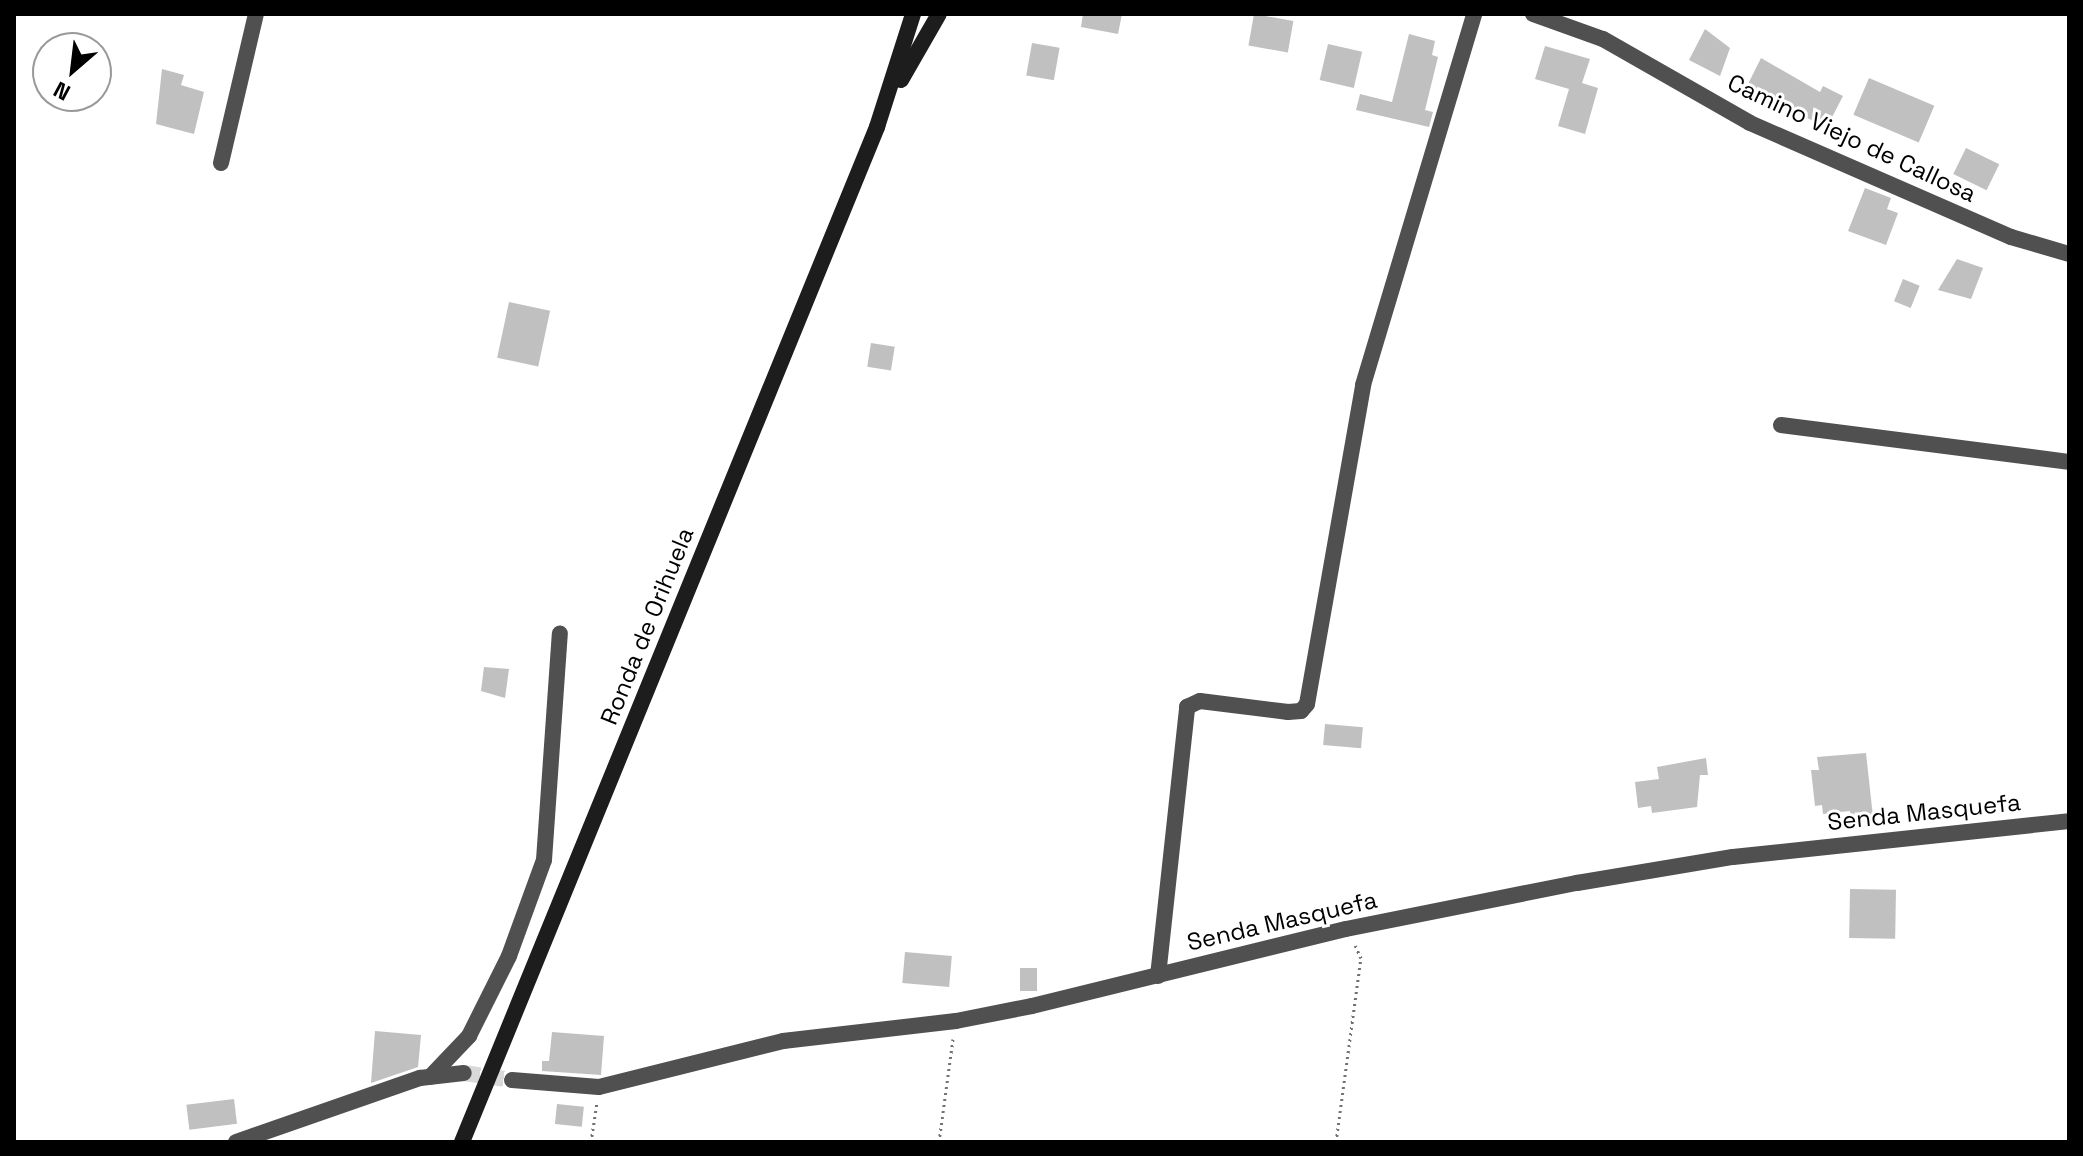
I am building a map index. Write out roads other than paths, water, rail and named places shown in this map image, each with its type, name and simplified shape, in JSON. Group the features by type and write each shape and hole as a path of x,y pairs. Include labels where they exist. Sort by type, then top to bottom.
{"main road":[{"name":"Ronda de Orihuela","path":"462,1142 877,127 913,14"},
{"name":"Ronda de Orihuela","path":"877,127 939,14"}],"street":[{"path":"221,163 256,14"},
{"path":"1158,976 1187,707 1200,701 1288,712 1307,704 1363,385 1474,14"},
{"name":"Camino Viejo de Callosa","path":"1533,14 1603,39 1750,123 2011,237 2069,254"},
{"path":"1781,425 2069,462"},
{"path":"430,1077 469,1036 509,956 544,860 560,634"},
{"name":"Senda Masquefa","path":"512,1080 599,1087 783,1041 956,1021 1158,976 1346,929 1733,857 2069,821"},
{"path":"236,1142 430,1077 464,1073"}],"tunnel":[{"path":"464,1073 512,1080"}]}
